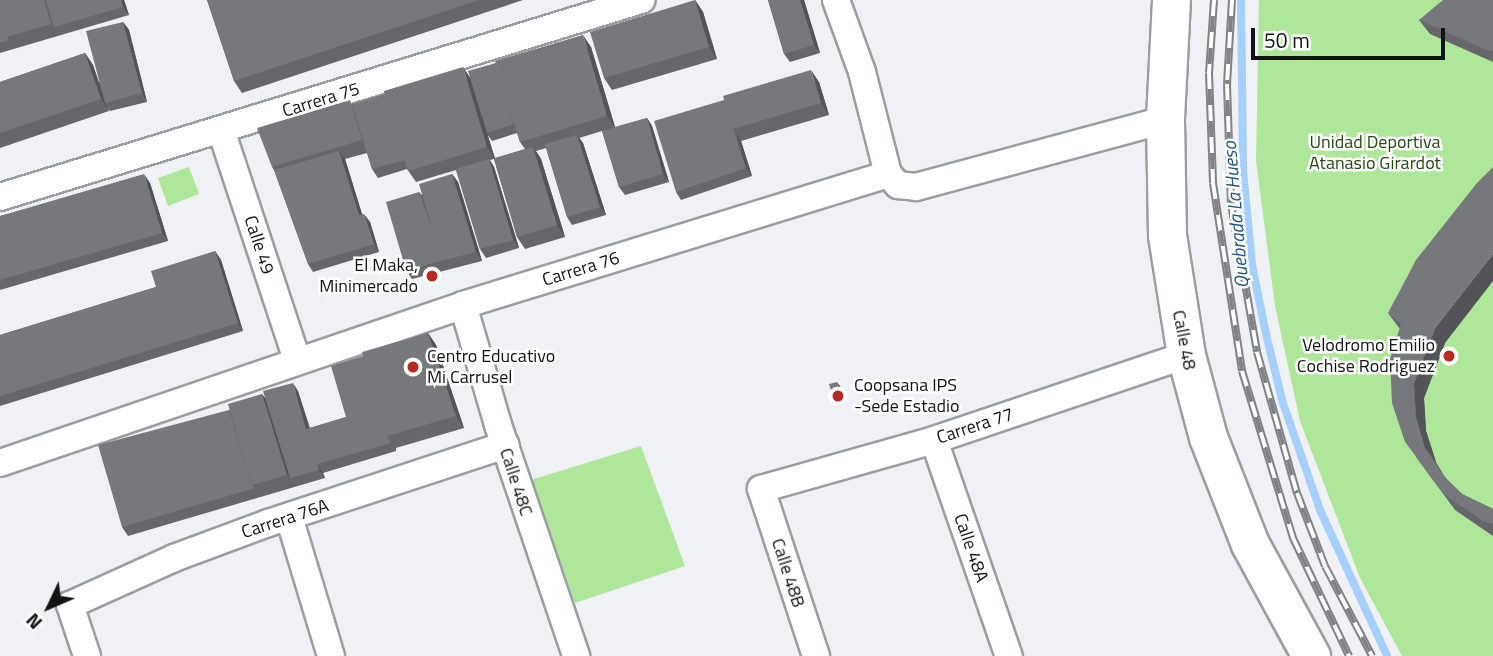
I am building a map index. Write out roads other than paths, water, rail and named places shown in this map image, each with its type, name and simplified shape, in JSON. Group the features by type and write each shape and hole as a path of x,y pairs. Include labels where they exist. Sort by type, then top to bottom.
{"main road":[{"name":"Calle 48","path":"1171,0 1165,120 1167,235 1186,355 1208,437 1250,544 1311,656"}],"street":[{"name":"Carrera 75","path":"0,197 221,130 580,9 641,0"},
{"path":"836,0 862,72 888,174 898,184 916,187 1165,120"},
{"name":"Calle 49","path":"221,130 297,360"},
{"name":"Carrera 76","path":"0,463 463,305 888,174"},
{"name":"Calle 48C","path":"463,305 505,446 576,656"},
{"name":"Carrera 77","path":"761,489 934,440 1186,355"},
{"name":"Calle 48A","path":"934,440 1009,656"},
{"name":"Carrera 76A","path":"87,656 70,605 174,558 505,446"},
{"name":"Calle 48B","path":"761,489 816,656"},
{"path":"289,517 331,656"}],"waterway":[{"name":"Quebrada La Hueso","path":"1241,0 1243,171 1252,265 1266,334 1283,403 1320,510 1387,656"}],"railway":[{"path":"1214,0 1209,73 1213,183 1242,371 1293,538 1349,656"},
{"path":"1232,0 1227,84 1231,204 1257,352 1297,493 1325,566 1372,656"}],"place":[{"name":"El Maka, Minimercado","path":"432,276"},
{"name":"Velodromo Emilio Cochise Rodriguez","path":"1449,356"},
{"name":"Centro Educativo Mi Carrusel","path":"413,367"},
{"name":"Coopsana IPS -Sede Estadio","path":"838,396"}],"park label":[{"name":"Unidad Deportiva Atanasio Girardot","path":"1375,153"}]}
